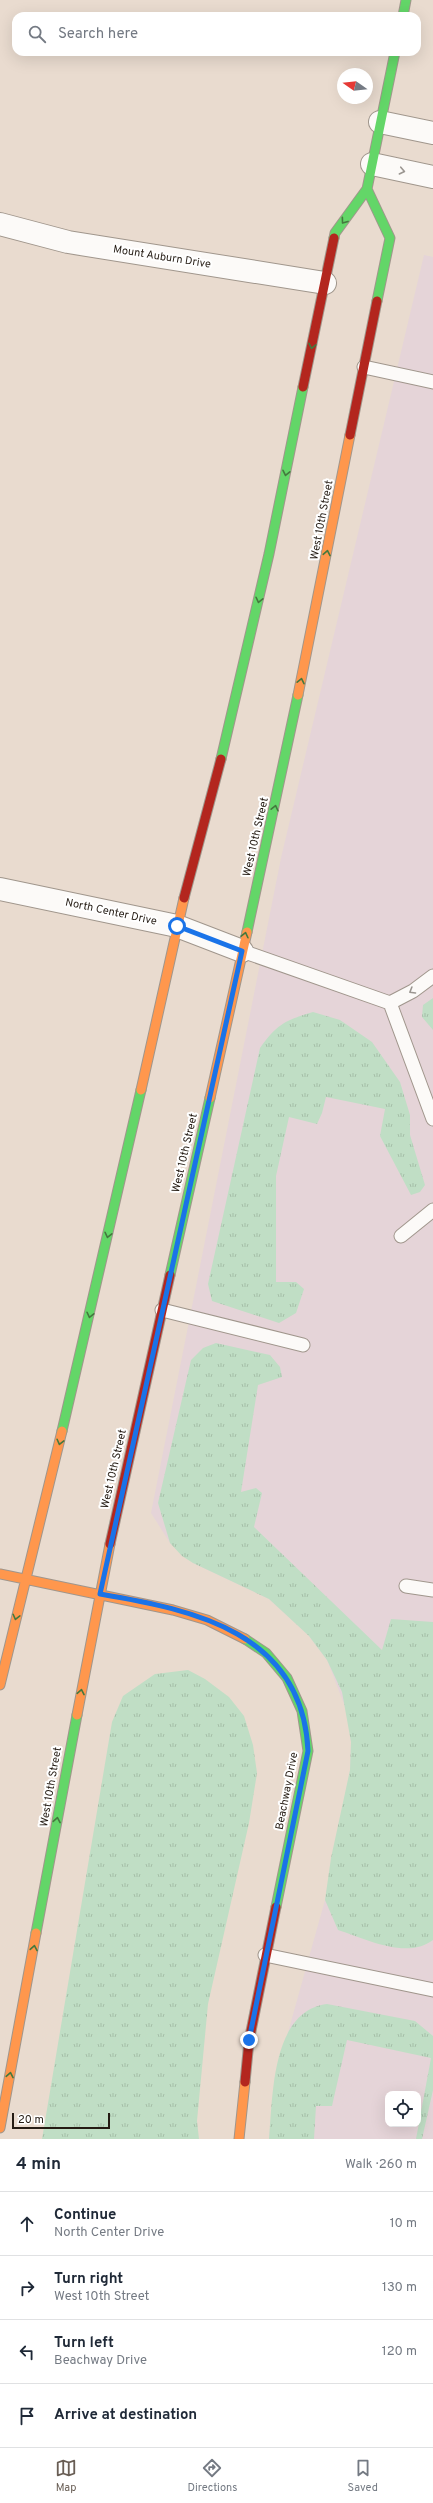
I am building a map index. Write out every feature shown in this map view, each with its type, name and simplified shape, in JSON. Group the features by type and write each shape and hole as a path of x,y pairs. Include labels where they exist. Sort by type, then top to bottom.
{"main road":[{"path":"404,12 406,0"},
{"path":"0,1685 102,1263 177,926 232,718 269,554 335,233 367,189 394,56"},
{"name":"West 10th Street","path":"0,2128 100,1594 281,781 390,238 367,189"},
{"name":"Beachway Drive","path":"0,1574 170,1608 227,1627 253,1642 274,1663 290,1684 301,1708 307,1728 308,1751 248,2048 239,2139"}],"street":[{"path":"380,122 433,133"},
{"path":"372,164 433,177"},
{"name":"Mount Auburn Drive","path":"0,224 68,242 325,283"},
{"name":"North Center Drive","path":"0,890 177,926 242,951"}],"lane":[{"path":"364,367 433,382"},
{"path":"242,951 390,1002 413,992 433,976"},
{"path":"390,1002 433,1119"},
{"path":"401,1236 433,1210"},
{"path":"162,1310 303,1345"},
{"path":"406,1586 433,1590"},
{"path":"266,1955 433,1990"}],"shaded area":[{"path":"424,255 433,257 433,2139 269,2139 275,2079 325,1900 350,1771 351,1742 347,1712 327,1660 309,1636 269,1599 193,1563 170,1543 151,1513 281,858"}],"green space":[{"path":"433,998 433,1030 422,1017 423,1005"},
{"path":"313,1012 340,1020 372,1042 400,1082 410,1115 410,1135 425,1185 420,1192 411,1195 380,1136 385,1109 326,1097 322,1113 317,1124 289,1117 276,1176 276,1282 296,1282 304,1289 296,1313 279,1323 212,1301 208,1284 260,1048 277,1028 289,1021"},
{"path":"216,1343 270,1355 280,1367 282,1377 258,1385 241,1492 256,1488 262,1493 254,1527 382,1650 391,1619 433,1622 433,1940 423,1946 399,1948 386,1946 338,1930 325,1900 331,1858 350,1770 351,1742 342,1692 327,1660 309,1636 269,1599 193,1563 182,1556 170,1543 158,1503 191,1360 203,1348"},
{"path":"188,1670 205,1679 229,1697 244,1716 253,1745 257,1773 249,1823 208,2004 197,2121 199,2139 42,2139 112,1722 123,1696 155,1674"},
{"path":"327,2004 415,2021 433,2036 433,2090 422,2139 416,2139 418,2127 421,2127 421,2112 431,2058 347,2040 332,2106 316,2106 314,2139 269,2139 274,2080 278,2058 285,2039 295,2022 309,2010"}],"traffic: fast":[{"path":"404,12 406,0"},
{"path":"334,238 335,233 367,189 394,56"},
{"path":"367,189 390,238 377,301"},
{"path":"221,759 269,554 303,387"},
{"path":"247,932 298,695"},
{"path":"62,1431 141,1090"},
{"path":"170,1275 210,1098"},
{"path":"245,1639 266,1653 287,1678 302,1711 308,1751 276,1907"},
{"path":"36,1933 77,1715"}],"traffic: slow":[{"path":"298,695 350,435"},
{"path":"141,1090 184,898"},
{"path":"210,1098 247,932"},
{"path":"0,1685 62,1431"},
{"path":"77,1715 110,1544"},
{"path":"0,1574 173,1610 207,1620 245,1639"},
{"path":"0,2128 36,1933"},
{"path":"239,2139 245,2082"}],"traffic: jam":[{"path":"303,387 334,238"},
{"path":"350,435 377,301"},
{"path":"184,898 221,759"},
{"path":"110,1544 170,1275"},
{"path":"245,2082 249,2041 276,1907"}],"route":[{"path":"177,926 242,951 115,1520 100,1594 147,1602 198,1616 227,1627 253,1642 274,1663 290,1684 301,1708 307,1728 308,1751 274,1908 249,2040"}]}
